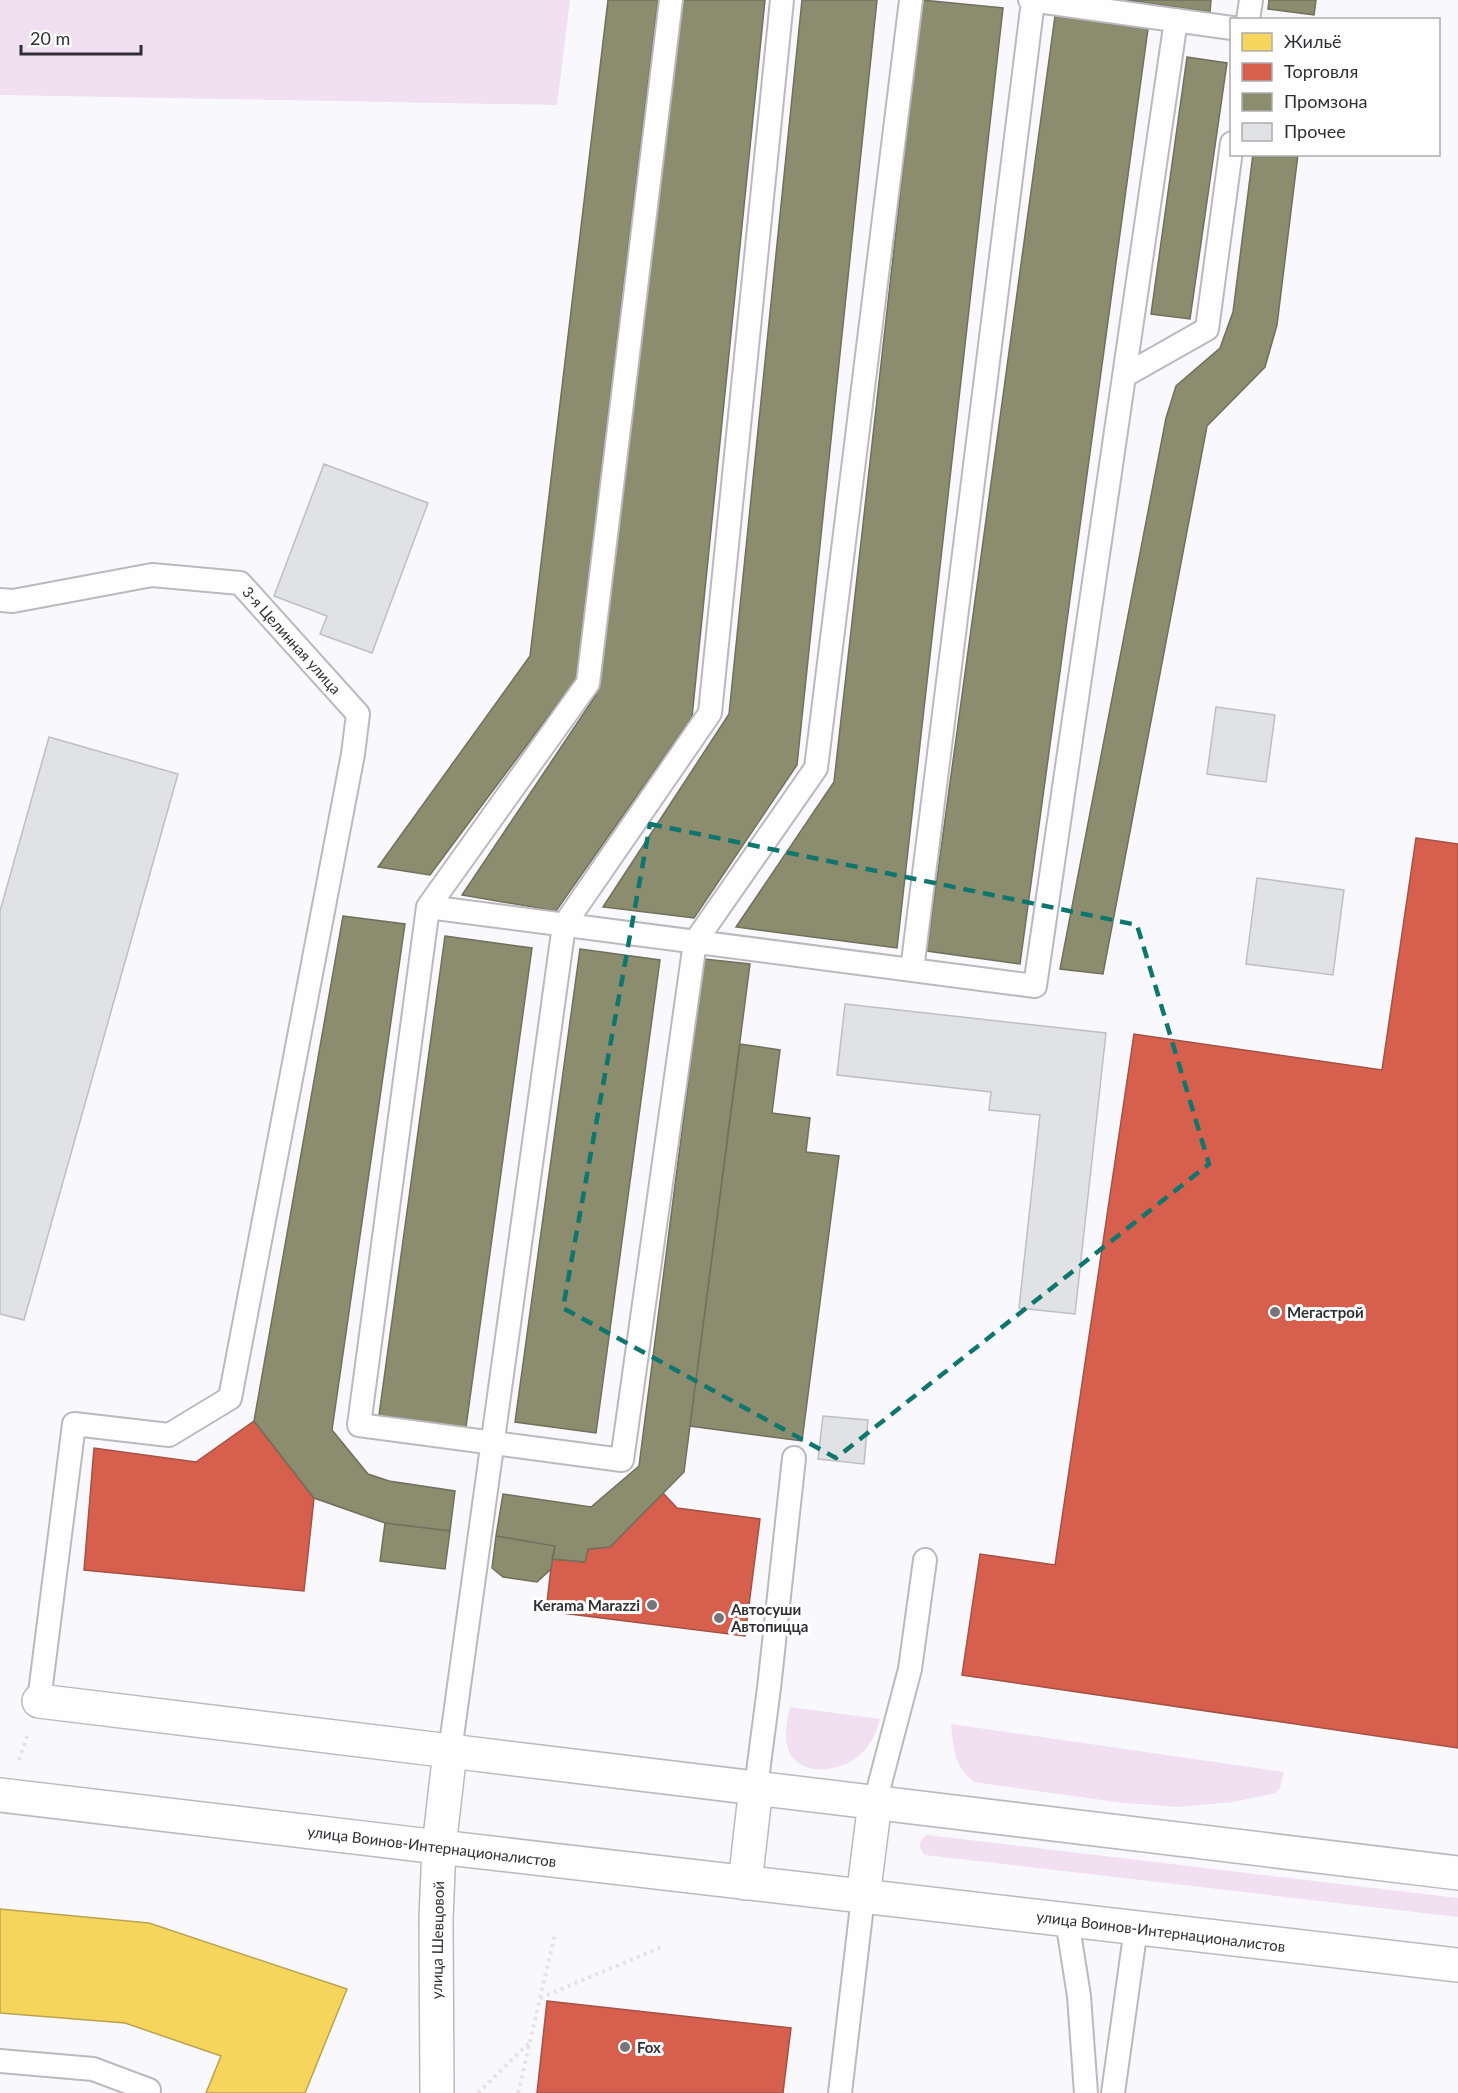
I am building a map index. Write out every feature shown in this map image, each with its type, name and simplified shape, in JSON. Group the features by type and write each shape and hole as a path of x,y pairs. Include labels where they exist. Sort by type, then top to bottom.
{"street":[{"path":"39,1701 1458,1873"},
{"name":"улица Шевцовой","path":"437,2093 436,1919 439,1847 450,1751"},
{"path":"745,1883 756,1787"},
{"name":"улица Воинов-Интернационалистов","path":"4,1795 1458,1965"},
{"path":"864,1897 875,1802"}],"lane":[{"path":"671,0 588,683 428,907 359,1425 622,1461 695,942 816,768 911,0"},
{"path":"450,1751 564,925 710,713 782,0"},
{"path":"912,970 1032,0 1230,28"},
{"path":"1248,18 1251,0"},
{"path":"428,907 1035,986 1176,20"},
{"path":"1124,376 1207,329 1230,156"},
{"name":"3-я Целинная улица","path":"0,600 13,601 152,575 240,583 358,714 353,754 230,1398 169,1435 74,1424 39,1701"},
{"path":"756,1787 794,1458"},
{"path":"875,1802 910,1669 925,1560"},
{"path":"840,2093 864,1897"},
{"path":"1066,1920 1079,1996 1086,2091 1108,2093"},
{"path":"1113,2093 1136,1928"},
{"path":"0,2061 93,2069 148,2090 147,2093"}],"path":[{"path":"4,1795 39,1701"},
{"path":"518,2093 555,1934"},
{"path":"540,1998 662,1947"},
{"path":"478,2093 530,2042"}],"highlighted area":[{"path":"650,824 1137,925 1209,1164 836,1458 563,1308"}],"shaded area":[{"path":"0,0 570,0 557,105 0,95"},
{"path":"790,1707 880,1719 871,1741 856,1758 836,1767 813,1769 795,1760 789,1751 786,1735"},
{"path":"951,1724 1284,1772 1280,1788 1276,1793 1233,1802 1180,1807 1123,1803 974,1782 958,1763"},
{"path":"927,1835 1458,1898 1458,1917 925,1855 920,1845"}],"building: Жильё":[{"path":"0,1909 149,1923 347,1989 305,2093 206,2093 221,2056 125,2023 0,2013"}],"building: Торговля":[{"name":"Мегастрой","path":"1416,838 1458,844 1458,1748 962,1675 980,1554 1055,1565 1134,1034 1382,1070"},
{"path":"254,1421 314,1498 304,1591 84,1570 94,1448 196,1462"},
{"path":"663,1493 677,1508 760,1519 745,1636 546,1611 552,1559 585,1562 588,1549 610,1547"},
{"path":"547,2001 791,2028 783,2093 537,2093"}],"building: Промзона":[{"path":"608,0 658,0 576,679 430,875 378,867 530,656"},
{"path":"680,0 765,0 692,717 556,911 462,895 596,695"},
{"path":"802,0 877,0 797,765 694,918 603,907 729,714"},
{"path":"922,0 1003,8 897,948 736,927 834,782"},
{"path":"1126,0 1211,0 1210,12"},
{"path":"1269,0 1316,0 1314,15 1268,9"},
{"path":"1055,16 1148,29 1020,964 927,951"},
{"path":"1187,57 1227,63 1190,319 1151,314"},
{"path":"1253,156 1298,156 1277,325 1265,367 1207,426 1103,974 1060,969 1166,418 1176,386 1220,348 1233,312"},
{"path":"343,916 405,924 332,1430 368,1474 389,1481 455,1491 450,1531 385,1523 314,1498 254,1421"},
{"path":"445,936 532,948 466,1427 379,1415"},
{"path":"580,949 660,960 596,1433 515,1422"},
{"path":"704,959 750,964 684,1472 610,1547 588,1549 585,1562 552,1559 555,1546 496,1536 503,1494 591,1507 639,1466"},
{"path":"740,1044 780,1050 772,1113 810,1118 806,1152 839,1156 802,1441 690,1426"},
{"path":"385,1523 450,1531 445,1569 380,1561"},
{"path":"496,1536 555,1546 551,1569 537,1582 503,1577 492,1568"}],"building: Прочее":[{"path":"324,464 428,503 372,653 320,634 327,616 274,596"},
{"path":"1216,707 1275,715 1266,782 1207,774"},
{"path":"49,737 178,774 24,1320 0,1314 0,911"},
{"path":"1257,878 1344,890 1333,975 1246,964"},
{"path":"845,1004 1106,1033 1075,1314 1019,1308 1040,1115 989,1110 991,1092 837,1075"},
{"path":"823,1416 868,1420 864,1464 818,1459"}],"place":[{"name":"Мегастрой","path":"1275,1312"},
{"name":"Kerama Marazzi","path":"652,1605"},
{"name":"Автосуши Автопицца","path":"719,1618"},
{"name":"Fox","path":"625,2047"}]}
